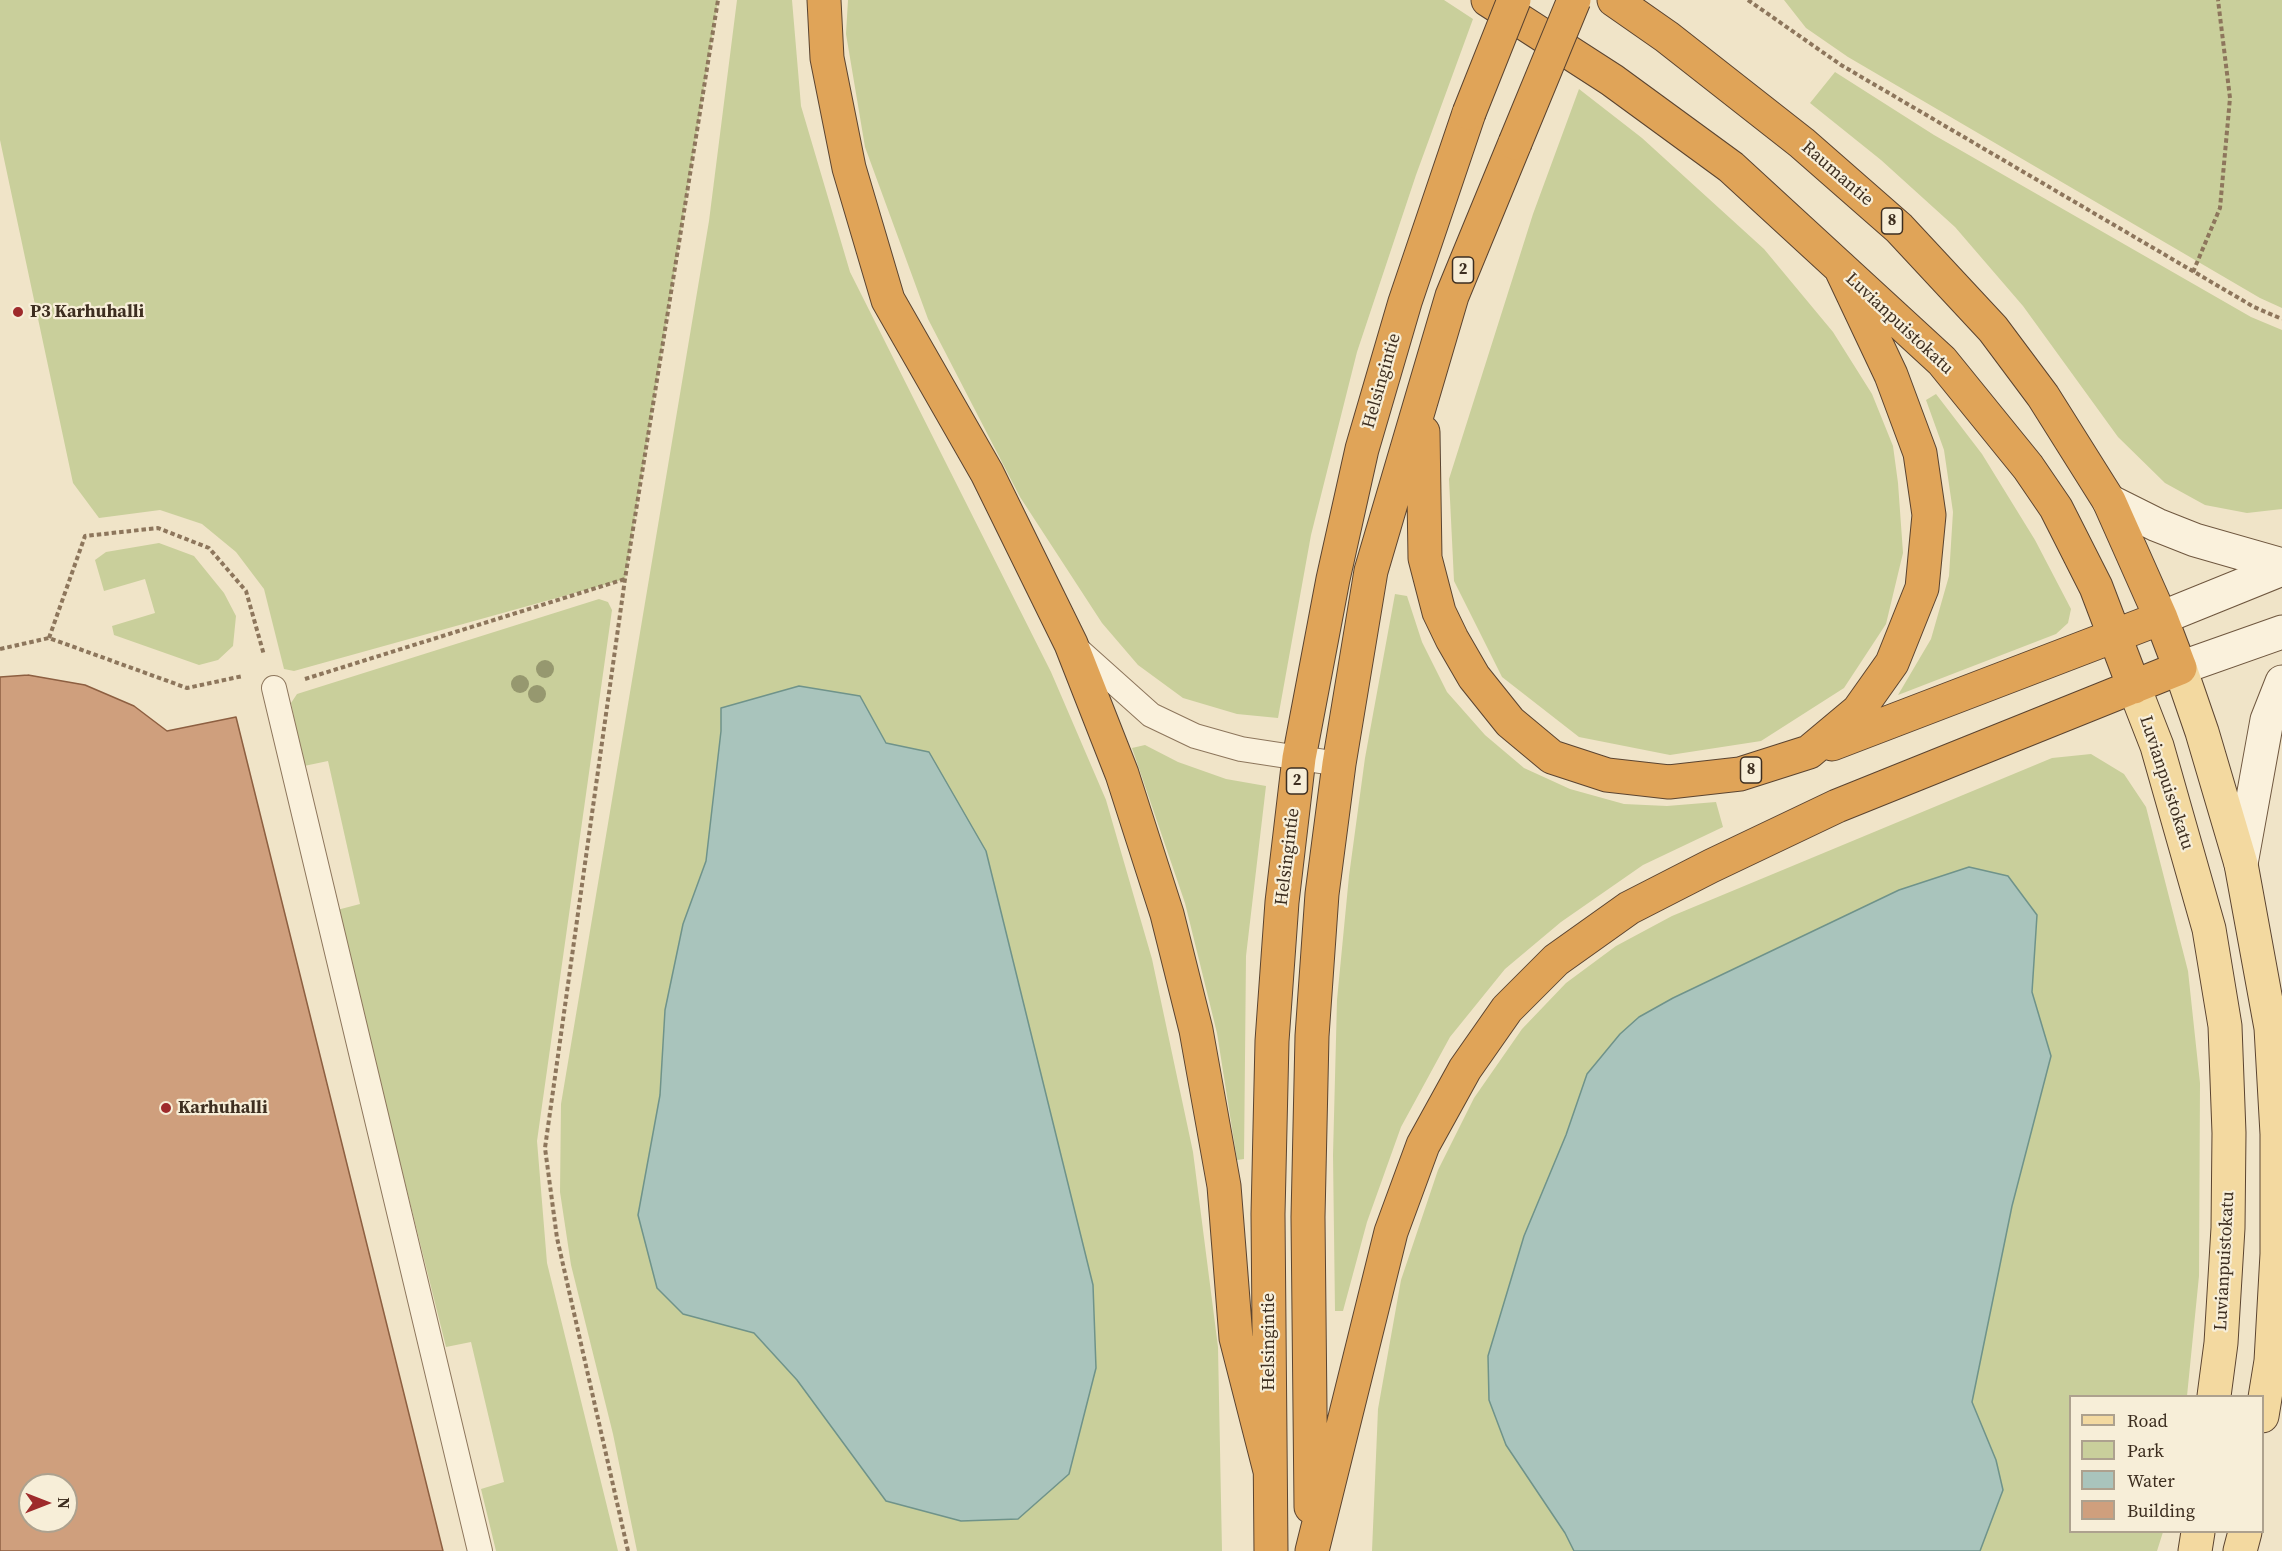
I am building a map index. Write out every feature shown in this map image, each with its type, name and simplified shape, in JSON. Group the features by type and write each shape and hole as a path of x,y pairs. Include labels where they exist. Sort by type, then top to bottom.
{"highway":[{"path":"824,0 827,58 849,168 888,300 987,473 1071,644 1125,784 1167,914 1191,1009 1224,1186 1236,1338 1270,1471"},
{"name":"8","path":"1422,402 1425,558 1439,612 1474,677 1510,722 1552,757 1607,775 1669,782 1740,774 1809,752 1858,711 1892,663 1922,588 1929,514 1920,453 1891,375 1840,267 1731,167 1612,80 1488,0"},
{"name":"Helsingintie","path":"1271,1551 1268,1214 1272,1041 1282,902 1299,758 1333,579 1362,449 1405,302 1470,113 1514,0"},
{"name":"2","path":"1312,1551 1308,1241 1312,1036 1322,894 1339,764 1371,572 1452,296 1574,0"},
{"name":"Raumantie","path":"1614,0 1668,37 1802,143 1899,228 1993,329 2043,396 2109,501"},
{"name":"Luvianpuistokatu","path":"1840,267 1942,361 2028,467 2056,508 2096,586 2134,687"},
{"name":"8","path":"2109,501 2161,618 2180,668"},
{"path":"1809,752 2161,618"},
{"path":"1312,1551 1391,1232 1423,1145 1465,1069 1507,1009 1556,960 1640,903 1837,806 2180,668"}],"main road":[{"path":"2109,501 2157,525 2195,540 2282,567"},
{"path":"2161,618 2282,567"},
{"path":"2264,1404 2271,1361 2277,1254 2277,1134 2271,1028 2241,864 2202,732 2180,668 2282,632"},
{"path":"2241,864 2267,720 2282,682"},
{"name":"Luvianpuistokatu","path":"2134,687 2157,746 2209,929 2225,1026 2229,1133 2228,1228 2221,1343 2214,1395"},
{"path":"2195,1551 2198,1533"},
{"path":"2240,1551 2245,1533"}],"lane":[{"path":"1071,644 1151,714 1195,736 1241,749 1339,764"},
{"path":"271,680 480,1551"}],"path":[{"path":"628,1551 557,1238 545,1149 625,579 718,0"},
{"path":"1748,0 1841,65 2193,272 2254,307 2282,319"},
{"path":"2193,272 2220,208 2230,98 2218,0"},
{"path":"49,638 85,536 158,528 209,548 246,591 271,680"},
{"path":"0,649 49,638 187,688 271,680 625,579"}],"green space":[{"path":"0,0 718,0 625,579 294,671 284,669 264,589 236,552 202,524 160,510 99,518 73,483 0,140"},
{"path":"737,0 792,0 801,106 850,272 1051,672 1106,800 1152,959 1193,1152 1218,1347 1222,1551 637,1551 613,1434 571,1265 560,1192 561,1104 709,221","holes":["860,696 886,743 929,752 1081,1426 1069,1474 797,1380 754,1333 683,1314 658,1289 638,1215 660,1095 665,1010 683,924 706,861 721,731 721,708"]},
{"path":"848,0 1444,0 1473,19 1416,175 1357,352 1311,535 1278,718 1237,714 1183,698 1138,665 1102,623 1020,497 928,319 865,147 846,34"},
{"path":"1784,0 2282,0 2282,308 2260,298 1848,57 1806,28"},
{"path":"1835,72 1934,135 2251,317 2282,330 2282,509 2247,513 2205,505 2165,483 2118,437 2023,306 1955,227 1881,160 1810,103"},
{"path":"1579,89 1642,138 1764,249 1833,332 1872,394 1893,446 1903,553 1886,624 1844,688 1761,741 1670,755 1579,737 1502,677 1454,581 1449,479 1533,214"},
{"path":"1936,394 1982,454 2035,540 2071,609 2068,623 2056,634 1898,695 1931,639 1949,576 1953,512 1944,450 1926,400"},
{"path":"159,543 194,556 224,593 236,616 233,646 218,660 199,665 114,635 112,626 155,613 145,579 104,591 95,560 106,552"},
{"path":"1395,594 1407,596 1422,642 1447,692 1485,735 1524,768 1570,789 1624,804 1667,806 1716,802 1723,827 1643,865 1561,922 1505,969 1450,1037 1401,1127 1367,1222 1343,1311 1335,1311 1333,1155 1337,1000 1349,876 1365,758"},
{"path":"599,599 608,602 612,610 537,1141 547,1263 618,1551 496,1551 481,1489 504,1482 471,1342 446,1347 337,910 360,904 328,761 304,766 291,703 297,694"},
{"path":"1145,745 1178,762 1226,779 1266,786 1246,956 1244,1159 1237,1160 1217,1033 1185,903 1132,748"},
{"path":"2091,754 2124,774 2146,807 2188,971 2200,1083 2199,1276 2187,1395 2069,1395 2069,1533 2163,1533 2157,1551 1372,1551 1378,1409 1401,1280 1438,1170 1474,1098 1522,1029 1566,983 1616,946 1672,916 2052,758"}],"water":[{"path":"799,686 860,696 886,743 929,752 986,851 1093,1285 1096,1368 1069,1474 1018,1519 961,1521 886,1501 797,1380 754,1333 683,1314 657,1288 638,1215 660,1095 665,1010 683,924 706,861 721,731 721,708"},
{"path":"1969,867 2008,876 2037,915 2032,992 2051,1056 2012,1206 1972,1402 1996,1460 2003,1490 1980,1551 1574,1551 1565,1533 1506,1445 1489,1400 1488,1356 1524,1236 1566,1135 1587,1074 1620,1034 1639,1017 1673,998 1899,890"}],"building":[{"name":"Karhuhalli","path":"28,675 85,685 134,706 167,731 236,717 443,1551 0,1551 0,677"}],"place":[{"name":"P3 Karhuhalli","path":"18,312"},
{"name":"Karhuhalli","path":"166,1108"}]}
